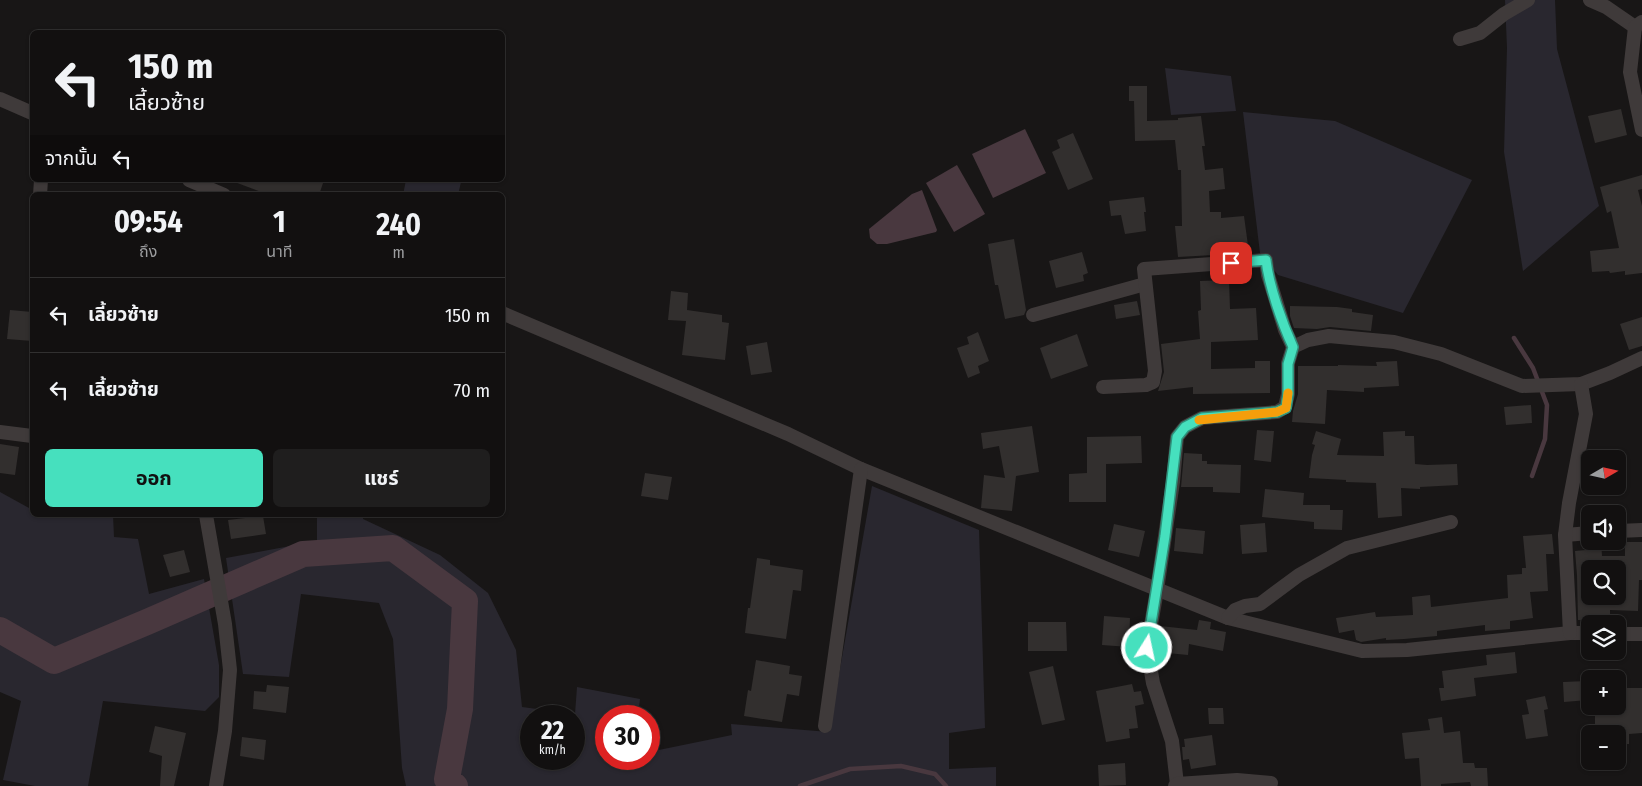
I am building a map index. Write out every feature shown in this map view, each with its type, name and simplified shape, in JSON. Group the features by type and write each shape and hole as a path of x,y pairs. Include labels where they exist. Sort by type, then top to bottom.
{"street":[{"path":"1460,39 1480,33 1504,14 1528,0"},
{"path":"1590,0 1639,24 1630,72 1642,130"},
{"path":"0,99 30,112"},
{"path":"194,182 217,192"},
{"path":"1104,387 1154,382 1155,371 1144,269 1266,260 1268,275 1285,330 1293,347 1288,364 1286,408 1277,412 1202,418 1185,427 1177,437 1173,482 1147,648 1153,683 1172,742 1176,785 1237,780 1270,783"},
{"path":"1033,315 1145,284"},
{"path":"505,314 788,434 861,469 1228,618 1362,652 1406,650 1581,633"},
{"path":"1293,347 1308,340 1329,336 1394,342 1441,354 1522,386 1575,384 1610,373 1642,358"},
{"path":"1570,633 1565,535 1569,503 1586,414 1575,384"},
{"path":"0,432 30,436"},
{"path":"825,726 861,469"},
{"path":"206,517 225,624 230,670 225,731 216,786"},
{"path":"1228,618 1235,610 1244,606 1260,604 1299,575 1347,548 1451,522"},
{"path":"1626,531 1642,530"},
{"path":"1565,535 1581,534"},
{"path":"1626,634 1642,634"}],"shaded area":[{"path":"1505,0 1555,0 1557,49 1599,206 1523,271 1504,152 1507,48"},
{"path":"1165,68 1231,76 1236,111 1171,115"},
{"path":"1243,112 1335,121 1472,180 1403,313 1278,275 1260,253"},
{"path":"1025,129 1046,173 993,198 972,154"},
{"path":"957,165 985,214 954,232 926,183"},
{"path":"406,182 461,182 459,192 404,192"},
{"path":"922,190 937,230 936,232 887,244 877,244 870,238 869,229 912,194"},
{"path":"872,486 979,530 985,728 949,733 949,769 996,767 996,786 406,786 402,768 393,639 379,603 301,594 289,677 243,674 226,558 317,541 317,517 363,517 363,519 440,555 488,593 516,650 522,705 520,705 520,770 585,770 585,705 576,705 577,687 640,699 639,705 595,705 595,770 660,770 660,750 732,735 731,724 829,732"},
{"path":"0,492 30,508 30,517 113,517 114,537 138,539 149,594 204,579 219,665 219,697 205,711 103,701 88,786 35,786 3,780 21,701 0,692"}],"building":[{"path":"1129,86 1147,86 1147,121 1178,120 1178,118 1201,116 1205,146 1202,146 1205,170 1223,168 1225,189 1209,191 1210,212 1221,212 1221,218 1244,216 1249,253 1178,257 1175,226 1182,226 1181,170 1178,170 1175,140 1135,141 1134,101 1129,101"},
{"path":"1621,109 1627,135 1595,143 1588,116"},
{"path":"1073,133 1093,179 1068,190 1052,152 1060,148 1057,140"},
{"path":"1642,175 1642,189 1638,190 1642,206 1642,273 1625,275 1625,271 1610,273 1609,271 1592,272 1590,251 1619,248 1611,211 1607,213 1600,187"},
{"path":"235,182 323,182 320,192 261,192"},
{"path":"1144,197 1146,231 1125,234 1121,215 1111,216 1109,201"},
{"path":"1014,239 1026,310 1024,315 1005,319 998,285 995,285 988,244"},
{"path":"1082,252 1088,273 1083,275 1084,281 1056,288 1049,261"},
{"path":"1229,280 1230,309 1256,308 1258,340 1211,342 1211,369 1255,368 1255,361 1270,361 1270,393 1193,394 1193,387 1158,391 1164,372 1161,344 1200,339 1198,311 1201,310 1200,281"},
{"path":"671,291 688,293 687,310 722,315 722,322 729,323 725,360 682,355 686,321 668,320"},
{"path":"1137,301 1140,315 1116,319 1114,305"},
{"path":"1290,306 1337,307 1352,309 1352,312 1373,315 1371,331 1330,327 1317,329 1294,328 1290,316"},
{"path":"10,310 30,312 30,341 7,339"},
{"path":"1642,317 1642,346 1629,350 1620,324"},
{"path":"978,332 989,361 978,366 980,373 968,378 957,348 969,344 967,337"},
{"path":"1077,334 1088,366 1051,379 1040,348"},
{"path":"767,342 772,372 751,375 746,346"},
{"path":"1397,361 1399,386 1364,388 1364,392 1327,390 1325,424 1292,422 1298,394 1298,366 1377,366 1376,362"},
{"path":"1531,405 1532,423 1506,425 1504,407"},
{"path":"1032,426 1039,472 1016,476 1012,511 981,508 984,475 1005,478 999,446 983,449 981,433"},
{"path":"1257,430 1274,431 1271,462 1254,460"},
{"path":"1316,431 1341,439 1337,455 1384,456 1383,432 1405,431 1405,436 1414,436 1415,464 1457,464 1458,485 1420,487 1420,489 1401,488 1402,516 1378,518 1376,483 1309,478 1315,445 1312,444"},
{"path":"1141,436 1142,463 1106,464 1106,502 1069,502 1069,474 1087,473 1087,437"},
{"path":"0,444 19,447 15,475 0,473"},
{"path":"1184,453 1202,454 1202,461 1207,461 1207,464 1241,465 1240,493 1213,492 1213,487 1181,487"},
{"path":"645,473 672,477 668,500 641,496"},
{"path":"1265,489 1304,493 1303,505 1330,505 1330,510 1343,510 1342,530 1314,529 1314,522 1262,517"},
{"path":"263,517 266,534 231,539 228,520"},
{"path":"1265,523 1267,552 1242,554 1240,525"},
{"path":"1114,524 1145,531 1139,557 1108,550"},
{"path":"1176,528 1205,531 1203,554 1174,551"},
{"path":"1552,534 1554,554 1546,554 1548,591 1530,592 1533,618 1510,621 1510,629 1485,631 1485,625 1437,631 1437,636 1386,640 1386,638 1361,642 1356,640 1354,630 1339,633 1336,618 1375,612 1376,617 1413,615 1412,597 1430,595 1431,607 1508,598 1507,575 1522,574 1522,568 1526,568 1523,536"},
{"path":"1626,542 1642,542 1642,580 1639,580 1638,611 1610,610 1610,615 1581,615 1581,620 1578,620 1575,551 1602,550 1602,556 1625,556"},
{"path":"184,550 190,572 170,577 163,555"},
{"path":"757,558 770,560 770,565 803,570 801,591 793,590 786,639 745,633"},
{"path":"1104,616 1130,618 1129,647 1102,645"},
{"path":"1199,620 1211,622 1210,629 1226,632 1223,651 1189,644 1188,655 1157,652 1160,626 1197,630"},
{"path":"1028,622 1066,622 1067,651 1028,651"},
{"path":"1515,652 1517,673 1474,678 1476,696 1441,701 1439,688 1444,688 1442,671 1487,665 1486,655"},
{"path":"756,660 790,666 789,674 802,676 799,696 787,694 782,722 744,716 748,690 751,691"},
{"path":"1053,666 1065,720 1042,725 1029,672"},
{"path":"1581,681 1581,701 1564,702 1563,682"},
{"path":"1132,684 1134,692 1141,691 1144,704 1135,706 1138,728 1129,729 1130,738 1106,742 1096,691"},
{"path":"267,685 289,687 286,713 253,709 254,691 266,692"},
{"path":"1626,688 1642,688 1642,733 1629,734 1629,744 1626,744 1626,725 1595,725 1595,715 1626,715"},
{"path":"1545,696 1548,709 1544,710 1548,736 1526,739 1522,715 1529,714 1526,700"},
{"path":"1208,708 1223,708 1224,724 1209,724"},
{"path":"1442,717 1444,733 1460,731 1463,763 1474,763 1475,768 1487,768 1488,786 1471,786 1470,782 1441,784 1441,786 1421,786 1419,758 1405,759 1402,733 1430,730 1428,719"},
{"path":"155,726 186,733 174,786 160,786 162,756 149,752"},
{"path":"1212,735 1216,765 1191,769 1189,759 1183,760 1182,747 1185,747 1184,739"},
{"path":"242,737 266,740 264,760 240,756"},
{"path":"1125,763 1126,785 1099,786 1098,765"}],"waterway":[{"path":"1514,338 1533,368 1547,405 1545,439 1532,476"},
{"path":"0,630 54,661 303,554 393,548 465,601 460,709 447,779 455,786"},
{"path":"800,786 850,769 901,766 935,774 946,786"}],"slow traffic":[{"path":"1199,420 1202,418 1277,412 1286,408 1288,393"}],"route":[{"path":"1147,648 1173,482 1177,437 1185,427 1202,418 1277,412 1286,408 1288,364 1293,347 1285,330 1268,275 1266,260 1231,263"}]}
